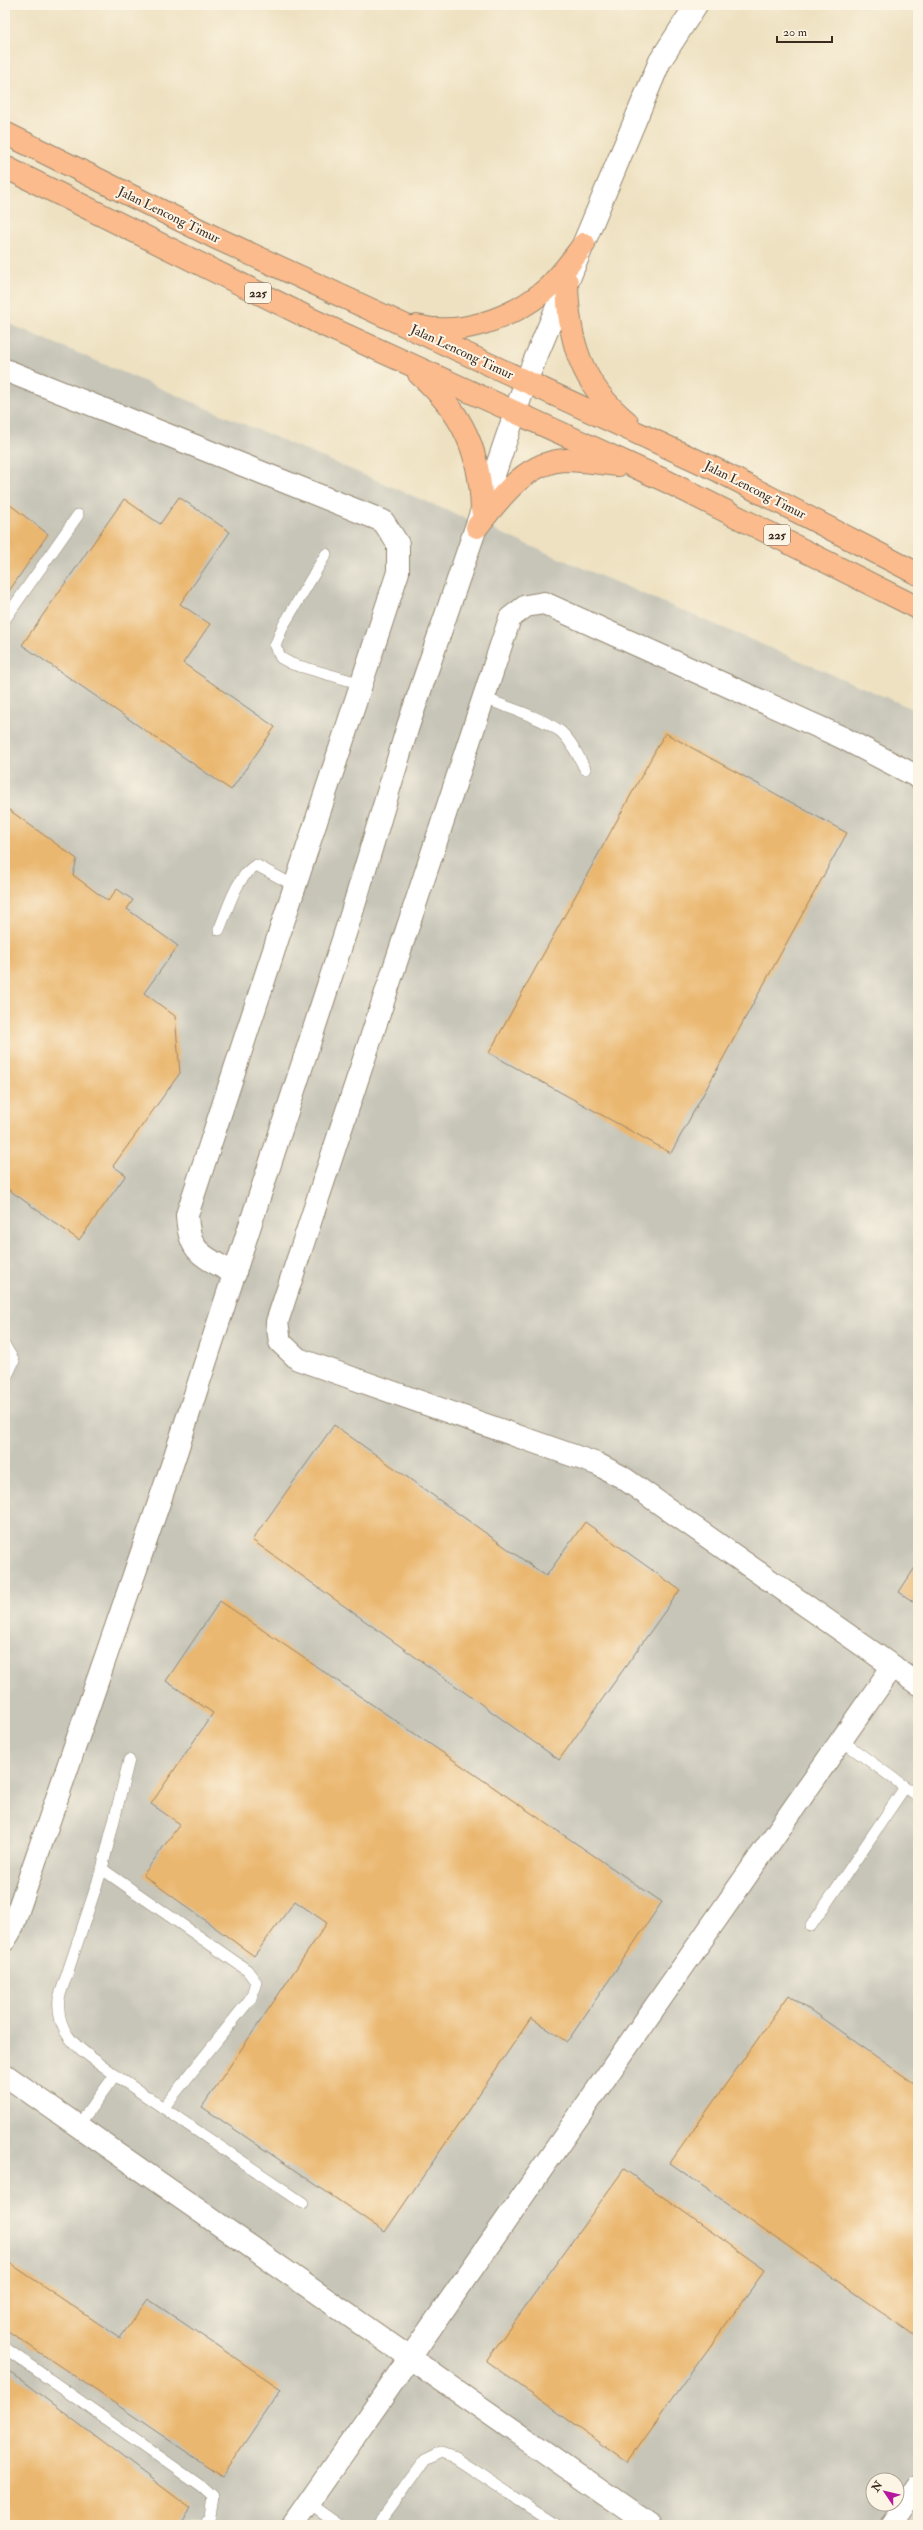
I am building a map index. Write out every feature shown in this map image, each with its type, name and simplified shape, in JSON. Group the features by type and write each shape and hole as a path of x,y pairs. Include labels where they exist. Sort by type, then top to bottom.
{"highway":[{"name":"Jalan Lencong Timur","path":"5,132 214,237 715,469 918,574"},
{"name":"225","path":"5,167 294,311 633,466 798,546 918,608"},
{"path":"392,320 423,328 455,328 486,322 516,310 542,292 565,270 584,244"},
{"path":"567,282 568,313 573,342 584,370 600,395 643,436"},
{"path":"406,362 448,402 463,427 474,453 481,481 479,518"},
{"path":"479,518 515,483 533,469 549,463 568,460 633,466"}],"street":[{"path":"5,1940 12,1928 170,1472 352,912 408,726 515,411 567,282 660,61 696,5"},
{"path":"5,370 383,521 398,544 398,572 188,1215 188,1235 196,1251 235,1274"},
{"path":"918,777 841,737 544,603 526,606 510,618 277,1322 280,1342 298,1359 597,1464 622,1477 918,1684"},
{"path":"293,2525 408,2358 893,1666"},
{"path":"5,2075 649,2525"},
{"path":"891,2525 918,2486"}],"lane":[{"path":"5,619 78,515"},
{"path":"326,554 283,626 274,646 281,658 292,664 362,684"},
{"path":"484,698 536,719 560,732 574,748 585,769"},
{"path":"219,930 246,871 256,865 295,886"},
{"path":"5,1346 14,1361 5,1380"},
{"path":"841,1740 918,1796"},
{"path":"129,1760 102,1869 59,1998 57,2014 66,2036 115,2076 164,2107 303,2203"},
{"path":"811,1926 906,1787"},
{"path":"102,1869 246,1970 256,1982 251,1998 164,2107"},
{"path":"78,2126 115,2076"},
{"path":"5,2348 202,2487 213,2497 210,2517 205,2525"},
{"path":"377,2525 424,2461 441,2453 455,2458 557,2525"},
{"path":"308,2503 339,2525"}],"shaded area":[{"path":"5,322 918,711 918,2525 5,2525"}],"building":[{"path":"179,497 230,532 180,604 210,624 183,663 275,727 231,790 22,645 124,499 160,524"},
{"path":"5,501 48,534 5,597"},
{"path":"665,733 847,833 671,1153 489,1053"},
{"path":"5,807 77,859 73,875 108,901 117,889 133,900 127,909 178,946 144,993 175,1016 180,1073 113,1166 126,1175 79,1240 5,1187"},
{"path":"334,1425 546,1576 585,1522 680,1590 559,1760 252,1540"},
{"path":"918,1563 918,1605 899,1592"},
{"path":"220,1601 662,1902 567,2042 531,2018 385,2232 202,2107 327,1923 295,1901 254,1956 143,1875 180,1824 151,1804 213,1713 166,1681"},
{"path":"789,1995 918,2086 918,2338 670,2163"},
{"path":"624,2169 765,2270 627,2462 486,2361"},
{"path":"5,2260 120,2338 148,2299 281,2389 222,2476 5,2329"},
{"path":"5,2368 190,2508 178,2525 5,2525"}]}
